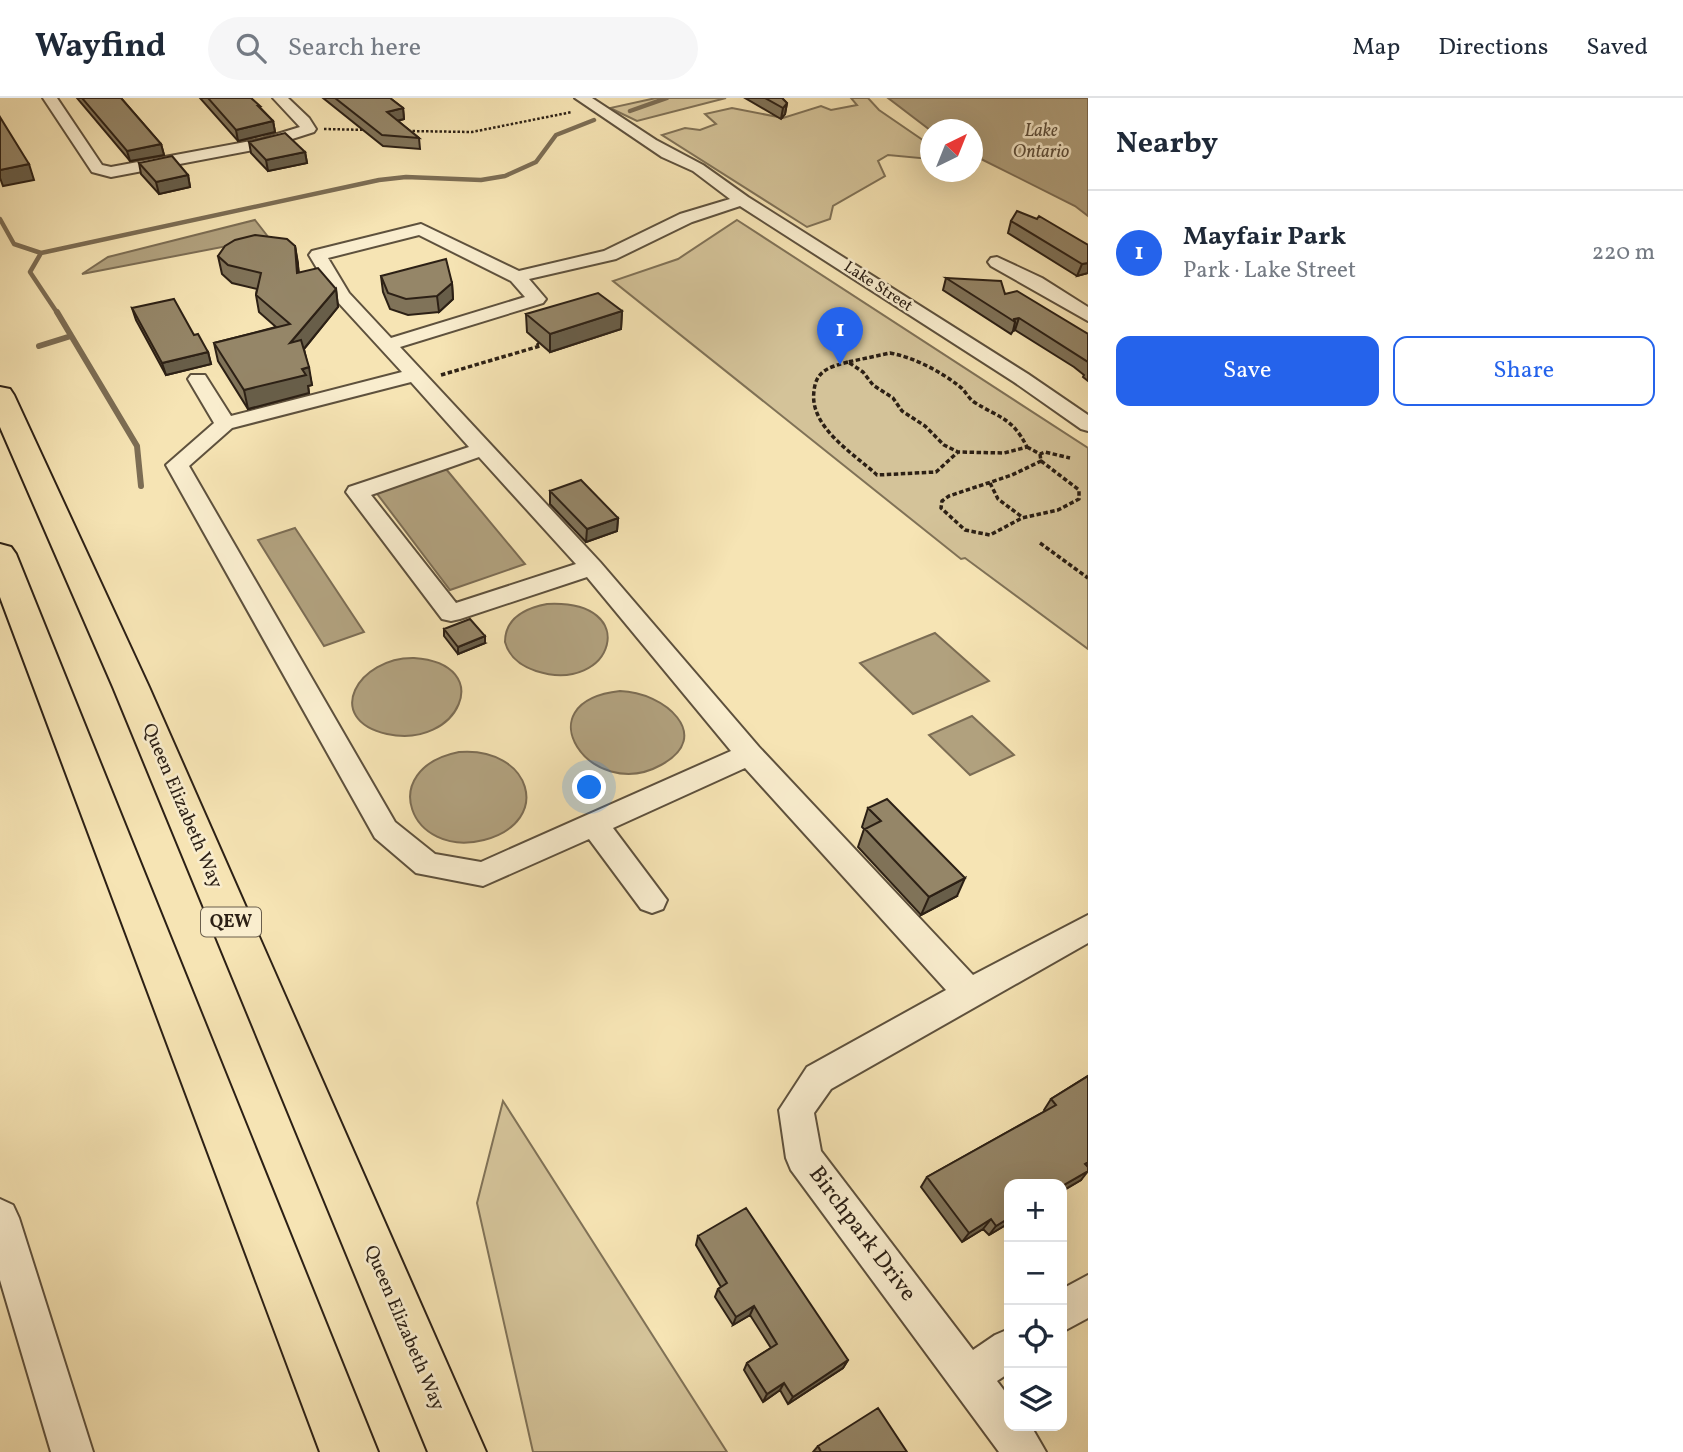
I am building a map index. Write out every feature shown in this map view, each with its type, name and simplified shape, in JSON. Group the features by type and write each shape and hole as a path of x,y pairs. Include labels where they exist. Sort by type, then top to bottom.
{"highway":[{"name":"Queen Elizabeth Way","path":"0,395 131,687 457,1452"},
{"path":"0,554 349,1452"}],"street":[{"path":"50,98 97,169 105,172 264,143 309,130 304,121 279,98"},
{"name":"Lake Street","path":"582,98 689,170 739,198 1021,378 1088,425"},
{"path":"517,277 610,255 686,218 739,198"},
{"path":"388,345 537,299 517,277 421,229 318,255 342,296 592,567 749,754 969,993"},
{"path":"997,262 1088,314"},
{"path":"418,378 225,425 177,465 385,830 427,865 483,874 749,754"},
{"name":"Lake Street","path":"1021,378 1088,416"},
{"path":"198,379 225,425"},
{"path":"484,449 357,492 451,613 592,567"},
{"path":"594,824 652,900"},
{"name":"Birchpark Drive","path":"1025,1452 804,1158 796,1110 819,1078 1088,928"},
{"path":"0,1218 72,1452"},
{"path":"1067,1309 1088,1294"},
{"path":"970,1376 1004,1352"}],"path":[{"path":"407,131 472,132 572,112"},
{"path":"309,130 369,130"},
{"path":"418,378 540,346 537,343"},
{"path":"958,452 936,472 877,475 849,446 818,421 812,402 815,380 826,368 848,362 890,353 908,356 959,386 973,401 1002,415 1021,435 1027,447 1040,454 1045,452 1070,458"},
{"path":"848,362 863,372 873,385 893,398 902,411 925,426 944,446 958,452 1004,453 1027,447"},
{"path":"1040,454 1041,461 1076,486 1081,495 1069,508 1024,517 990,535 966,530 955,524 941,508 942,501 949,496 990,483 1041,461"},
{"path":"990,483 998,499 1024,517"},
{"path":"1040,543 1088,578"}],"shaded area":[{"path":"656,98 726,98 637,121 610,108"},
{"path":"851,98 868,98 879,110 920,138 920,158 888,155 878,161 885,176 833,206 830,219 807,227 662,135 685,128 700,130 716,124 705,114 732,108 783,118 821,106 831,110 857,105"},
{"path":"737,220 1088,448 1088,649 965,558 961,559 613,281 678,259"},
{"path":"503,1101 727,1452 533,1452 477,1203"}],"water":[{"name":"Lake Ontario","path":"888,98 1088,98 1088,216 1075,206 983,160 983,119 920,119 920,122"},
{"path":"255,220 269,238 82,274 108,257"},
{"path":"446,469 525,564 450,590 375,491"},
{"path":"295,528 364,632 324,646 258,540"},
{"path":"547,604 578,606 597,616 606,630 607,645 599,659 584,670 563,675 536,671 521,664 513,656 505,642 513,620 524,611"},
{"path":"935,633 989,681 913,714 860,663"},
{"path":"414,658 440,664 455,675 461,689 459,704 449,719 433,730 412,736 387,734 367,726 356,716 352,703 355,690 377,667 394,660"},
{"path":"620,691 653,699 667,707 677,718 683,729 684,741 677,754 661,765 635,773 611,771 591,762 577,747 571,730 575,713 590,699"},
{"path":"972,716 1014,755 970,775 929,735"},
{"path":"459,752 483,753 503,761 517,772 525,787 526,802 520,817 506,831 484,840 458,842 437,837 421,825 412,810 410,792 417,776 433,761"}],"building":[{"path":"82,98 121,98 161,144 127,151"},
{"path":"208,98 251,98 273,121 236,130"},
{"path":"335,98 390,98 403,108 387,112 419,138 382,135"},
{"path":"765,98 782,98 787,103 783,108"},
{"path":"0,117 29,164 0,170"},
{"path":"285,133 305,152 266,160 249,142"},
{"path":"172,156 188,175 156,182 139,163"},
{"path":"1017,211 1037,219 1039,216 1088,245 1088,263 1082,264 1011,221"},
{"path":"255,235 287,239 295,246 297,273 318,268 336,289 290,343 301,340 309,367 302,369 306,375 244,390 214,343 290,324 256,295 261,273 228,265 218,256 225,246 235,240"},
{"path":"446,259 452,283 437,296 406,299 388,293 381,276"},
{"path":"946,278 1001,281 1005,294 1017,291 1088,334 1088,362 1019,318 1014,319 1015,322"},
{"path":"598,293 622,311 550,334 526,314"},
{"path":"174,299 194,335 198,334 208,352 162,363 132,308"},
{"path":"581,480 618,518 587,529 550,491"},
{"path":"470,619 485,636 458,647 444,629"},
{"path":"887,799 965,878 929,897 865,829 881,821 868,808"},
{"path":"1088,1076 1088,1162 1085,1164 1088,1171 1067,1183 1067,1179 1004,1179 1004,1221 996,1226 991,1219 969,1233 927,1177 1056,1105 1051,1099"},
{"path":"746,1208 848,1360 793,1397 784,1383 767,1394 747,1363 777,1344 754,1306 736,1317 718,1289 727,1283 698,1236"},
{"path":"878,1408 907,1452 821,1452 818,1446"}],"waterway":[{"path":"630,111 667,98"},
{"path":"41,253 379,180 406,177 481,180 505,176 536,162 556,135 594,120"},
{"path":"0,219 14,244 41,253"},
{"path":"41,253 30,272 58,314"},
{"path":"57,312 137,446 141,486"},
{"path":"39,346 71,336"}],"place":[{"name":"Mayfair Park","path":"840,365"}]}
